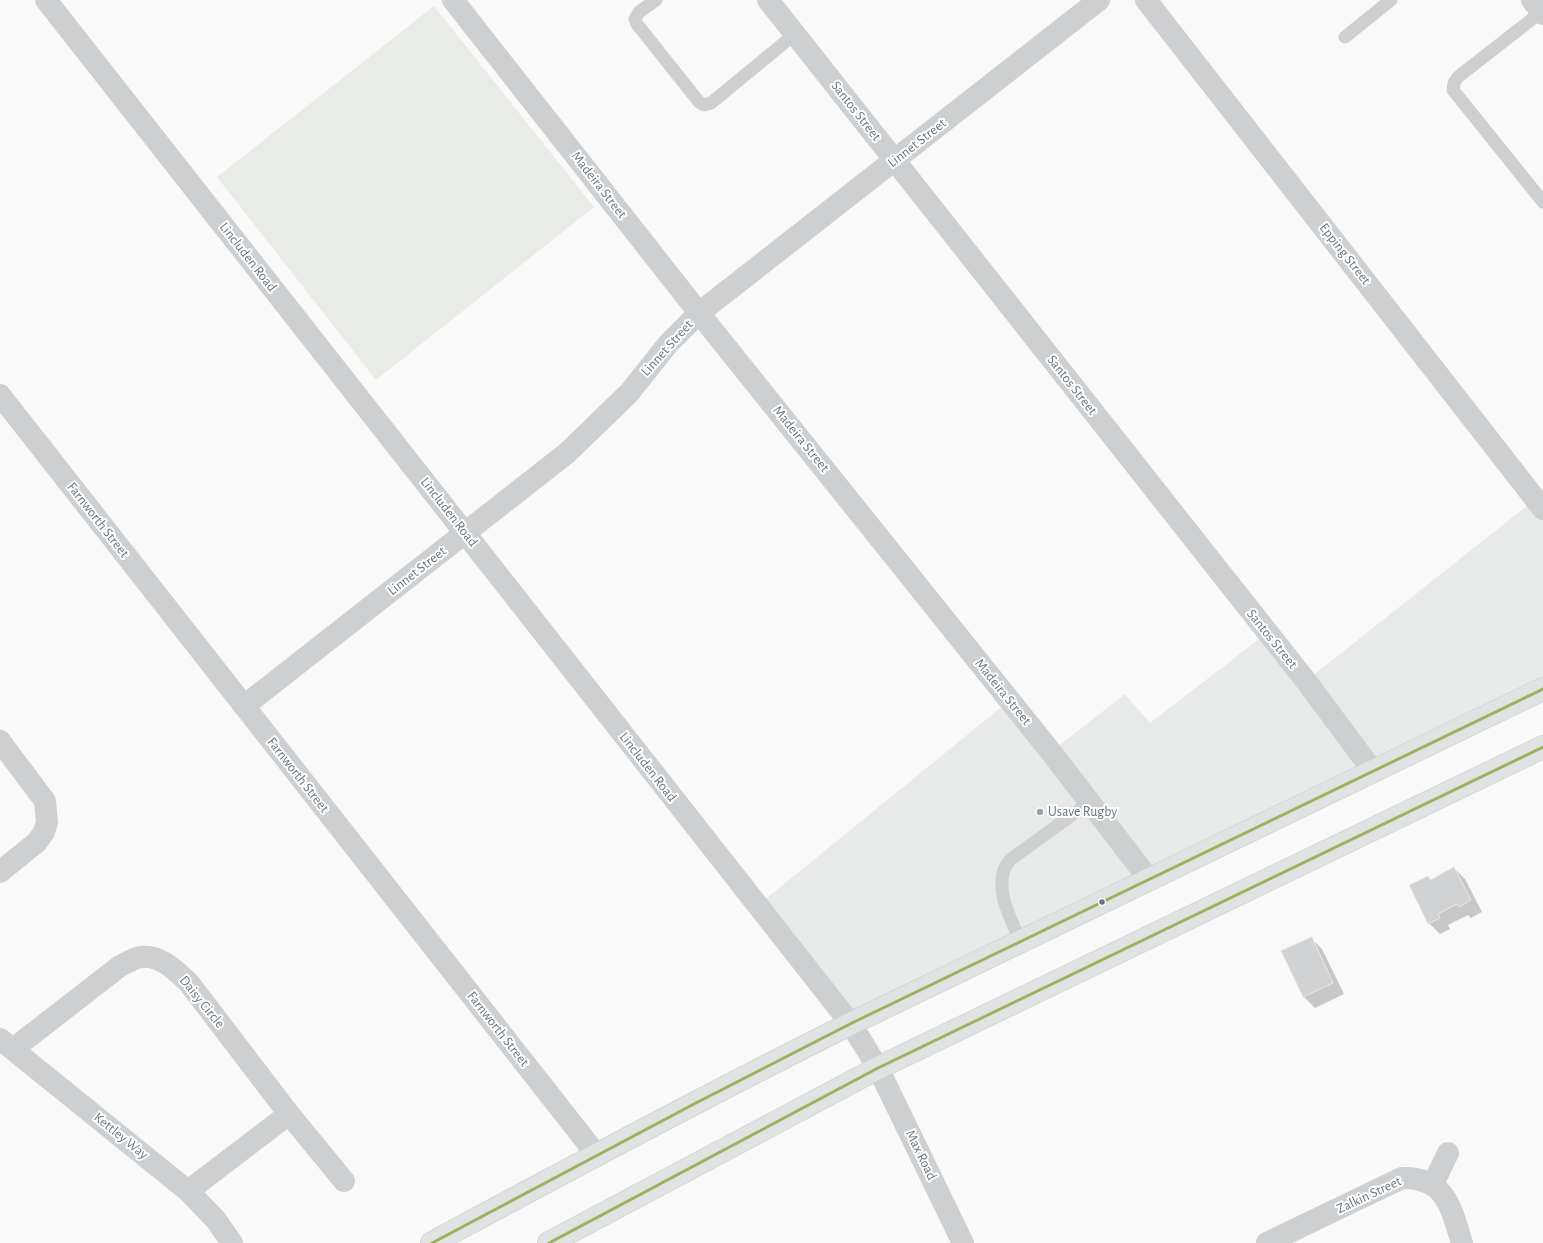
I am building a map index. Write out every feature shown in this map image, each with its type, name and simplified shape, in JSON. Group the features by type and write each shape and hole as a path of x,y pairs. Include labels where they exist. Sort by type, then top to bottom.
{"main road":[{"path":"432,1243 596,1154 851,1024 1148,878 1543,689"},
{"path":"549,1243 878,1068 1543,747"}],"street":[{"name":"Lincluden Road","path":"46,0 851,1024 878,1068"},
{"name":"Madeira Street","path":"453,0 700,313 1090,802 1148,878"},
{"name":"Santos Street","path":"768,0 1306,681 1373,771"},
{"name":"Linnet Street","path":"244,706 567,453 628,392 668,344 700,313 1099,0"},
{"name":"Epping Street","path":"1146,0 1543,509"},
{"name":"Farnworth Street","path":"0,395 596,1154"},
{"path":"0,741 45,801 47,822 44,832 36,842 0,872"},
{"name":"Daisy Circle","path":"7,1044 120,966 139,957 155,958 172,967 189,983 289,1114 344,1181"},
{"name":"Kettley Way","path":"7,1044 188,1191 216,1220 232,1243"},
{"name":"Max Road","path":"878,1068 963,1243"},
{"path":"188,1191 289,1114"},
{"path":"1448,1153 1433,1184 1448,1200 1462,1243"},
{"name":"Zalkin Street","path":"1268,1243 1402,1178 1419,1179 1433,1184"}],"lane":[{"path":"656,0 639,12 635,19 637,24 699,102 704,105 711,103 795,34"},
{"path":"1345,37 1391,0"},
{"path":"1539,9 1458,77 1454,83 1454,90 1543,202"},
{"path":"1020,942 1007,912 1003,894 1002,875 1004,866 1012,858 1090,802"}],"shaded area":[{"path":"434,6 594,207 376,380 217,177"},
{"path":"1543,493 1543,689 851,1024 757,906 1010,700 1051,752 1125,694 1150,723 1267,633 1306,681"}],"building":[{"path":"1454,867 1471,900 1459,907 1457,904 1438,914 1440,918 1428,924 1409,885 1428,876 1430,880"},
{"path":"1312,937 1333,983 1303,997 1281,951"}],"transit line":[{"path":"432,1243 694,1104 852,1023 1543,689"},
{"path":"549,1243 878,1068 1543,747"}],"place":[{"name":"Usave Rugby","path":"1040,812"}]}
